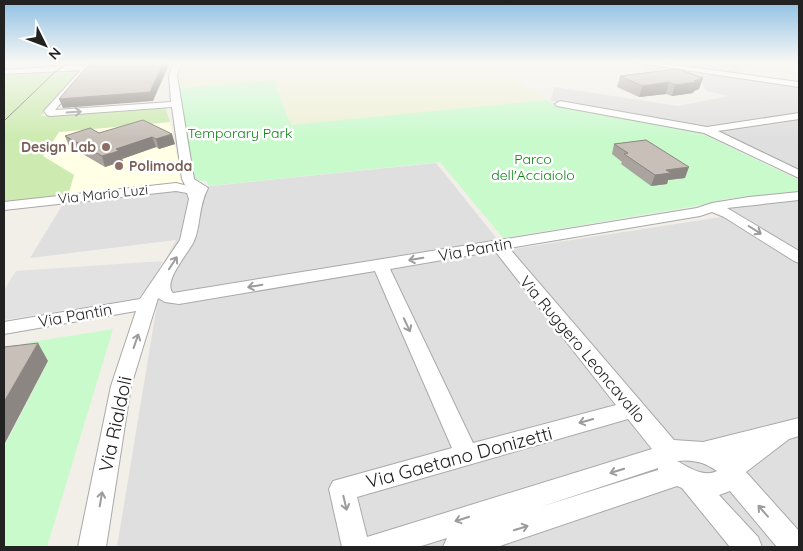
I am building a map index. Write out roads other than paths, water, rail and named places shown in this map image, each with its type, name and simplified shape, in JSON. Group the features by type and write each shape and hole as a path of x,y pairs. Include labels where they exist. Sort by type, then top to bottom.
{"street":[{"path":"70,88 49,112 176,104 174,88"},
{"name":"Via Rialdoli","path":"92,547 118,402 147,303 151,292 161,282 187,240 195,200 202,188 188,180 176,104"},
{"path":"560,104 707,130 799,174"},
{"path":"707,130 799,116"},
{"name":"Via Mario Luzi","path":"4,206 176,187 192,191 195,200"},
{"name":"Via Pantin","path":"161,282 162,293 168,298 176,299 700,212 712,207 748,200 799,196"},
{"path":"712,207 729,214 799,258"},
{"name":"Via Ruggero Leoncavallo","path":"498,245 633,409 676,466 748,547"},
{"path":"380,265 467,455"},
{"name":"Via Pantin","path":"4,328 147,303"},
{"name":"Via Gaetano Donizetti","path":"356,547 342,489 633,409"},
{"path":"704,452 724,445 790,430"},
{"path":"377,547 676,466 702,484 717,484 726,480 730,470 790,430"},
{"path":"457,547 676,466 682,450 704,452 718,458 727,465 795,547"}],"tram line":[{"path":"4,121 39,88"}],"place":[{"name":"Design Lab","path":"106,147"},
{"name":"Polimoda","path":"119,166"}],"park label":[{"name":"Temporary Park","path":"240,133"},
{"name":"Parco dell'Acciaiolo","path":"533,168"}]}
